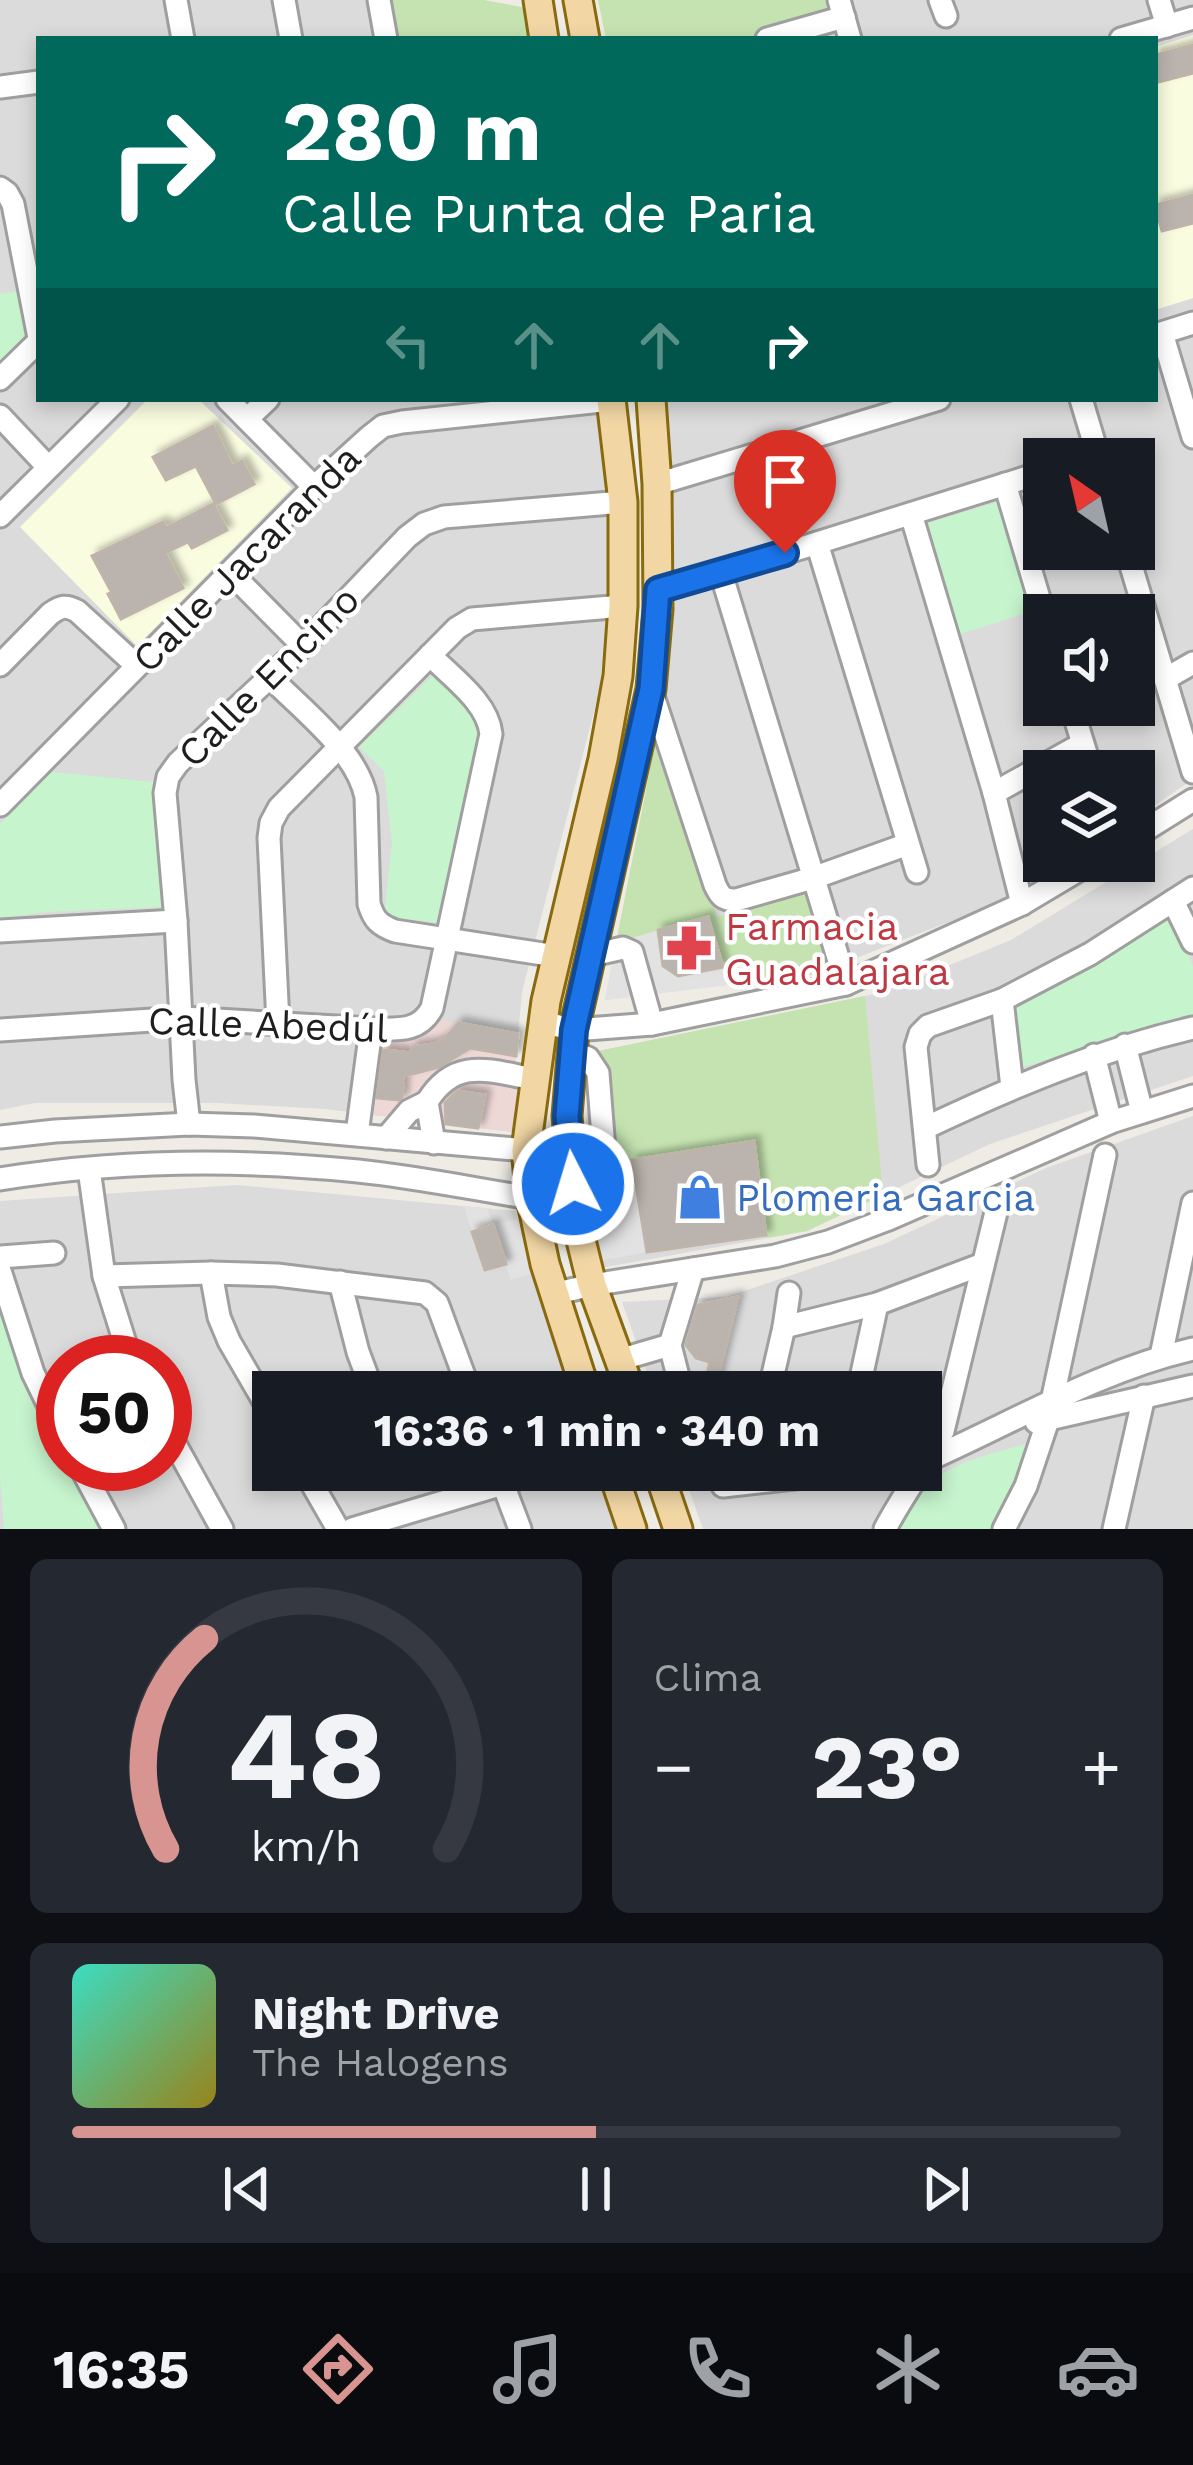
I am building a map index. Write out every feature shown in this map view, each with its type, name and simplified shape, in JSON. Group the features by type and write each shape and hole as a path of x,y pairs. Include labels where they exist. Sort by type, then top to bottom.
{"main road":[{"path":"538,0 544,36"},
{"path":"578,0 584,36"},
{"path":"579,1371 553,1294 531,1198 526,1150 543,1022 618,676 623,502 611,402"},
{"path":"623,1371 592,1285 578,1229 567,1116 573,1041 651,689 658,590 651,402"},
{"path":"616,445 655,438"},
{"path":"619,1491 632,1529"},
{"path":"665,1491 678,1529"}],"street":[{"path":"176,0 182,36"},
{"path":"284,0 290,36"},
{"path":"379,0 385,36"},
{"path":"1160,0 1167,26"},
{"path":"1132,36 1193,18"},
{"path":"779,36 844,19"},
{"path":"0,87 36,82"},
{"path":"0,188 13,205 36,325"},
{"path":"0,283 26,279"},
{"path":"1193,323 1158,333 1193,437"},
{"path":"0,380 36,342"},
{"path":"0,516 115,402"},
{"path":"230,402 314,487"},
{"path":"247,419 265,402"},
{"name":"Calle Jacaranda","path":"0,805 314,487 383,426 505,405 558,402"},
{"path":"657,484 929,402"},
{"path":"1082,402 1090,438"},
{"path":"0,416 48,467"},
{"path":"658,590 1023,478"},
{"path":"1005,484 1038,594"},
{"name":"Calle Encino","path":"189,1124 165,793 168,777 424,524 444,517 623,502"},
{"path":"911,514 1022,904"},
{"path":"817,543 917,872"},
{"path":"1132,570 1193,772"},
{"path":"230,572 303,646"},
{"path":"721,573 846,984"},
{"path":"0,664 50,614 68,606 137,666"},
{"path":"278,1023 269,838 279,808 457,628 472,619 623,606"},
{"name":"Calle Abedúl","path":"0,1030 183,1018 412,1028 428,1016 491,734 490,720 481,707 430,656"},
{"path":"1166,679 1193,663"},
{"path":"270,677 339,747 363,780 373,918 395,931 556,956"},
{"path":"651,689 720,896 736,900 908,844"},
{"path":"994,793 1086,753 1078,726"},
{"path":"1155,824 1193,800"},
{"path":"573,1041 846,984 1022,904 1059,882"},
{"path":"928,1165 916,1046 920,1034 928,1026 1002,1000 1090,954 1193,888"},
{"path":"1173,902 1193,942"},
{"path":"0,931 176,921"},
{"path":"592,955 623,948 632,952 652,1024"},
{"path":"1002,1000 1012,1087"},
{"path":"543,1022 573,1041 598,1073 609,1213 597,1226 578,1229"},
{"path":"925,1128 1094,1055 1193,1028"},
{"path":"357,1134 371,1029"},
{"path":"1125,1045 1142,1112"},
{"path":"1094,1055 1111,1122"},
{"path":"386,1138 452,1074 486,1070 534,1079"},
{"path":"553,1294 775,1256 828,1242 1111,1122 1193,1096"},
{"path":"428,1102 434,1143"},
{"path":"0,1137 189,1124 526,1150"},
{"path":"125,1127 131,1165"},
{"path":"55,1130 61,1169"},
{"path":"570,1155 603,1152"},
{"path":"1004,1529 1026,1486 1051,1409 1105,1155"},
{"path":"0,1179 131,1165 270,1164 361,1172 531,1198"},
{"path":"88,1169 104,1276 123,1335"},
{"path":"573,1184 605,1181"},
{"path":"1161,1356 1193,1203"},
{"path":"942,1433 998,1204"},
{"path":"0,1257 54,1253"},
{"path":"784,1327 877,1304 983,1264"},
{"path":"677,1371 670,1346 693,1269"},
{"path":"0,1271 36,1379"},
{"path":"211,1274 219,1317 252,1379"},
{"path":"104,1276 277,1275 425,1293 437,1303 462,1371"},
{"path":"340,1282 365,1371"},
{"path":"774,1371 789,1293"},
{"path":"863,1371 877,1304"},
{"path":"619,1360 670,1346"},
{"path":"942,1453 1051,1409 1115,1372 1193,1349"},
{"path":"1051,1409 1193,1386"},
{"path":"1114,1529 1144,1396"},
{"path":"192,1475 222,1529"},
{"path":"94,1491 114,1529"},
{"path":"316,1491 338,1529"},
{"path":"352,1529 460,1491"},
{"path":"505,1491 520,1529"},
{"path":"885,1529 906,1491"}],"shaded area":[{"path":"0,0 484,0 529,36 36,36 36,402 597,402 611,484 611,583 599,692 522,992 515,1068 520,1133 325,1109 217,1103 35,1103 0,1110"},
{"path":"609,0 1193,0 1193,779 1155,805 1155,750 1023,750 1023,882 1038,882 1018,895 815,974 605,1000 667,683 674,506 662,402 1158,402 1158,36 612,36"},
{"path":"1193,35 1193,298 1158,309 1158,46"},
{"path":"145,402 201,402 292,488 137,646 20,527"},
{"path":"1193,829 1193,1076 990,1144 807,1231 600,1268 585,1154 589,1053 884,992 1011,940 1106,882 1155,882 1155,852"},
{"path":"658,930 663,966 678,976 723,967 728,985 605,1000 616,943"},
{"path":"442,1020 518,1034 515,1069 520,1133 373,1115 379,1038 410,1039"},
{"path":"1193,1116 1193,1529 703,1529 689,1491 942,1491 942,1371 647,1371 622,1302 726,1297 884,1244 1046,1168"},
{"path":"632,1160 647,1252 599,1261 587,1168"},
{"path":"237,1185 515,1211 565,1371 252,1371 252,1491 606,1491 620,1529 0,1529 0,1201"},
{"path":"464,1206 487,1208 493,1225 517,1219 534,1273 511,1280 493,1226 472,1232"}],"green space":[{"path":"391,0 484,0 527,8 532,36 398,36"},
{"path":"598,0 825,0 828,13 752,36 605,36"},
{"path":"21,291 30,338 0,367 0,294"},
{"path":"997,502 1025,594 1023,614 960,634 928,523"},
{"path":"436,672 486,719 442,923 384,917 392,843 384,771 359,747"},
{"path":"657,734 717,917 804,890 830,968 728,985 708,917 616,943"},
{"path":"52,772 154,782 162,907 0,918 0,824"},
{"path":"1169,914 1193,966 1193,1014 1020,1068 1011,1004"},
{"path":"865,996 883,1195 807,1231 766,1238 754,1141 587,1168 589,1053"},
{"path":"0,1296 36,1397 36,1491 85,1491 105,1529 4,1529"},
{"path":"1025,1444 1022,1477 996,1529 900,1529 923,1491 942,1491 942,1475"}],"building":[{"path":"1193,45 1193,73 1158,82 1158,54"},
{"path":"1193,195 1193,223 1162,231 1158,204"},
{"path":"213,426 232,466 242,461 254,484 216,504 196,466 166,480 153,457"},
{"path":"213,504 227,530 192,548 188,542 165,553 183,588 121,619 92,556"},
{"name":"Farmacia Guadalajara","path":"708,917 723,967 678,976 663,966 658,930"},
{"path":"459,1023 518,1034 516,1056 470,1048 439,1067 404,1076 399,1100 377,1098 383,1050 411,1053 412,1047 444,1039"},
{"path":"457,1091 485,1095 478,1128 446,1124 445,1103"},
{"name":"Plomeria Garcia","path":"754,1141 766,1235 647,1252 632,1160"},
{"path":"493,1225 506,1264 485,1270 472,1232"},
{"path":"738,1297 719,1371 708,1371 710,1362 696,1358 686,1345 698,1305"}],"place":[{"name":"Farmacia Guadalajara","path":"689,948"},
{"name":"Plomeria Garcia","path":"700,1197"}],"route":[{"path":"573,1184 567,1116 574,1030 651,689 658,590 785,553"}]}
